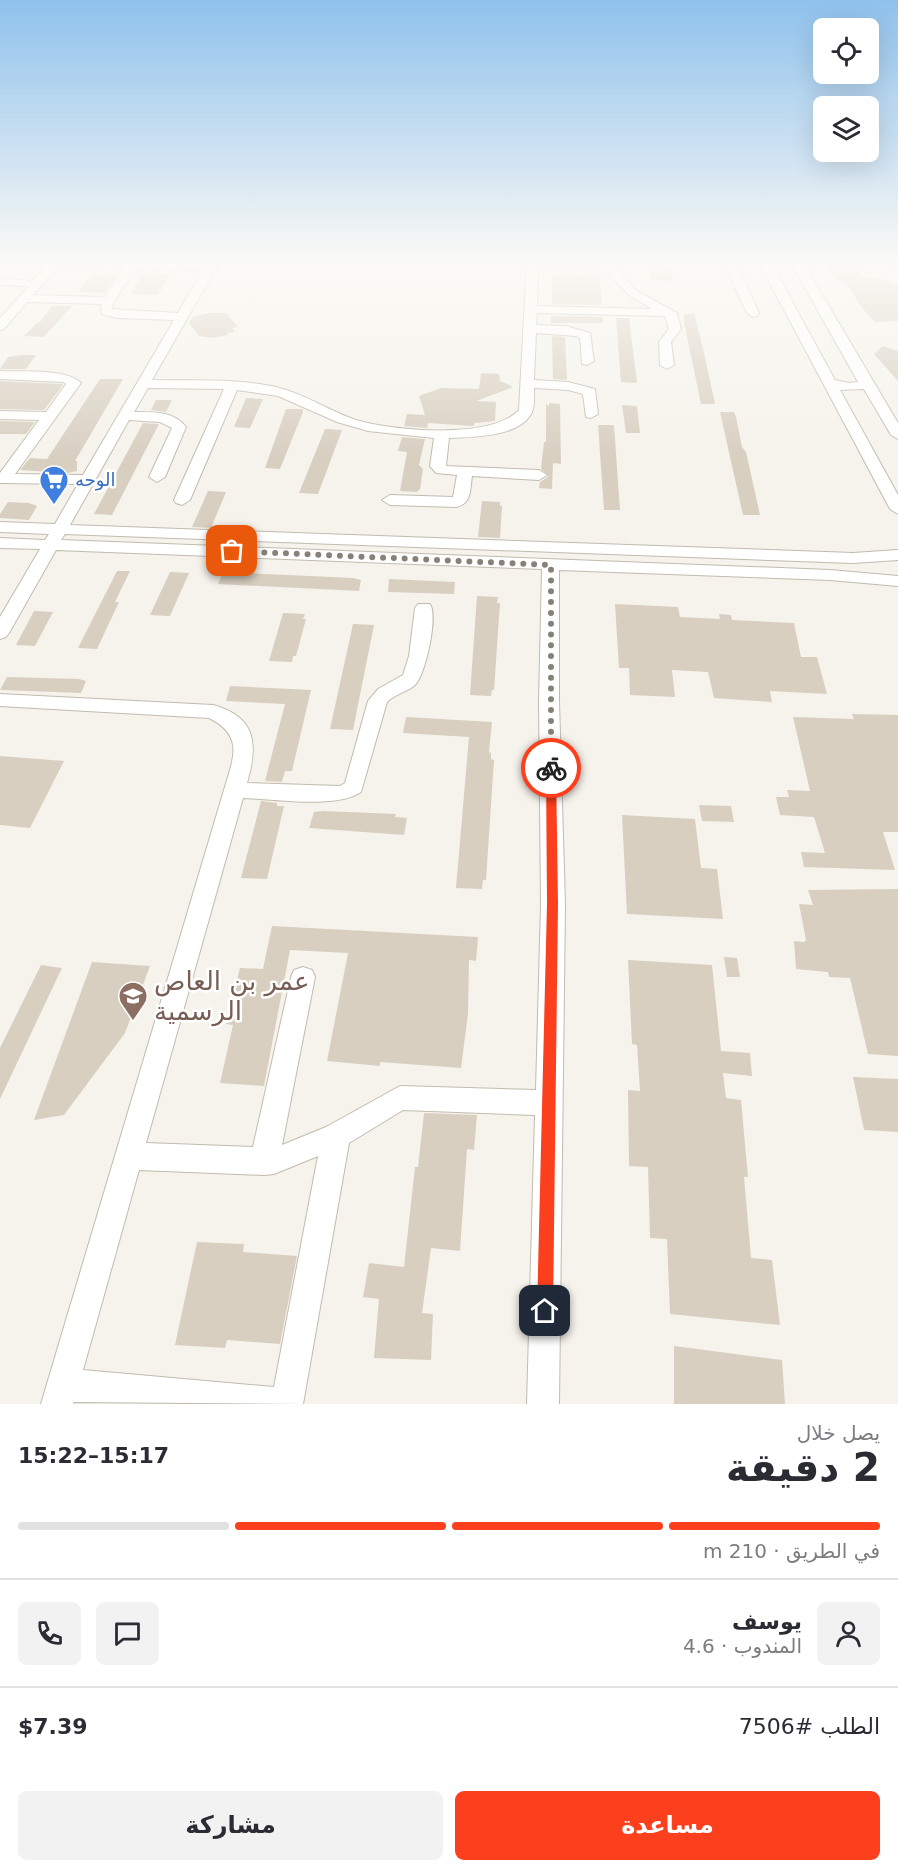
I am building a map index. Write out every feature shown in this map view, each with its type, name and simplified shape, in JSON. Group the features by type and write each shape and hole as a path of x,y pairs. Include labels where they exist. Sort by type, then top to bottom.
{"street":[{"path":"0,633 176,327"},
{"path":"667,366 664,342 675,327"},
{"path":"799,327 898,509"},
{"path":"834,327 898,435"},
{"path":"144,384 261,388 287,394 337,418 364,427 442,434 488,432 519,422 526,411 531,329 574,331 583,334 586,336 587,361"},
{"path":"0,375 72,380 74,383 2,478"},
{"path":"830,383 857,387 867,382"},
{"path":"529,384 571,386 590,392 591,414"},
{"path":"182,500 232,386"},
{"path":"841,403 851,397 878,401"},
{"path":"0,415 50,416"},
{"path":"125,416 164,419 179,427 157,477"},
{"path":"442,434 438,468 443,471 539,475"},
{"path":"390,500 458,502 461,499 465,471"},
{"path":"2,478 88,480"},
{"path":"0,527 60,529 232,543 274,553 859,577 898,581"},
{"path":"274,553 268,546 272,540 281,536"},
{"path":"0,543 51,545 232,543 281,536 853,558 898,555"},
{"path":"853,558 859,577"},
{"path":"543,1404 553,904 549,701 551,565"},
{"path":"235,790 333,794 354,788 378,701 384,693 406,682 414,673 424,608"},
{"path":"0,700 213,712 227,717 237,725 243,735 245,746 235,790 60,1394 287,1404 336,1136"},
{"path":"264,1162 303,977"},
{"path":"129,1156 274,1161 336,1136 400,1098 549,1103"}],"building":[{"path":"33,327 53,327 44,337 24,336"},
{"path":"192,327 238,327 232,328 235,332 227,333 228,335 211,338 199,336"},
{"path":"617,327 630,327 637,383 621,382"},
{"path":"685,327 697,327 715,404 701,404"},
{"path":"552,336 565,337 567,380 553,379"},
{"path":"883,346 898,351 898,381 874,354"},
{"path":"36,355 26,369 0,369 8,357"},
{"path":"481,373 499,374 500,381 513,387 476,401 496,402 495,421 475,423 473,426 428,423 427,428 404,426 407,414 425,415 419,396 441,388 479,389"},
{"path":"100,379 123,379 75,461 77,461 77,471 68,473 20,470 30,458 47,459"},
{"path":"0,381 63,385 44,410 0,409"},
{"path":"246,398 263,399 250,428 234,427"},
{"path":"156,400 172,400 166,412 151,410"},
{"path":"549,403 560,404 561,464 553,463 552,489 539,488 540,482 549,476 541,469 544,442 546,442 546,404 549,406"},
{"path":"622,405 637,406 640,433 626,433"},
{"path":"286,409 303,409 303,412 280,469 265,468"},
{"path":"720,412 734,412 736,417 760,515 743,515"},
{"path":"0,421 35,422 26,434 0,434"},
{"path":"143,423 159,424 112,515 94,514"},
{"path":"598,425 614,425 620,510 604,510"},
{"path":"325,429 342,430 318,494 299,493"},
{"path":"402,437 425,439 419,465 423,469 420,489 417,492 400,491 407,452 398,451"},
{"path":"208,491 226,492 211,528 192,527"},
{"path":"482,501 500,502 502,506 500,538 478,537"},
{"path":"8,502 29,503 37,506 29,520 0,518"},
{"path":"117,571 130,571 115,602 119,602 97,649 78,648"},
{"path":"170,572 189,573 170,616 150,615"},
{"path":"223,572 361,580 359,591 218,584"},
{"path":"389,579 455,582 454,594 388,592"},
{"path":"477,596 498,597 497,603 500,603 494,690 491,696 470,695"},
{"path":"615,604 678,607 680,617 720,619 719,614 731,615 732,620 794,623 801,657 817,657 827,694 770,691 772,702 714,698 708,672 672,670 675,697 630,695 629,668 619,668"},
{"path":"34,611 53,612 35,646 16,645"},
{"path":"283,613 305,614 303,619 306,619 296,656 293,656 292,662 269,661"},
{"path":"353,624 374,625 353,730 330,729"},
{"path":"7,677 86,681 81,693 0,690"},
{"path":"230,686 311,690 292,771 285,771 282,782 265,781 285,704 226,701"},
{"path":"852,714 898,715 898,832 883,832 895,870 804,867 801,852 825,853 814,817 780,815 776,797 789,797 787,790 810,791 793,717 854,719"},
{"path":"406,717 492,722 489,752 491,759 494,760 486,880 483,880 482,889 456,888 469,737 403,733"},
{"path":"0,756 64,761 30,828 0,825"},
{"path":"261,801 284,806 267,879 241,878"},
{"path":"699,805 731,806 734,822 702,821"},
{"path":"314,812 396,814 395,817 407,818 404,835 309,828"},
{"path":"622,815 695,819 701,868 717,869 723,919 627,914"},
{"path":"898,889 898,1056 868,1054 850,978 829,977 828,972 796,969 794,941 804,942 806,940 799,904 813,905 808,890"},
{"path":"272,926 478,937 476,961 469,960 468,1014 461,1068 380,1062 380,1066 327,1061 348,953 290,950 264,1086 220,1083 233,1025 226,1024 240,968 263,969"},
{"path":"724,957 737,958 740,977 727,977"},
{"path":"628,960 712,965 721,1051 750,1053 752,1076 723,1073 726,1098 741,1100 748,1177 744,1177 751,1258 772,1260 780,1325 670,1314 667,1239 650,1238 648,1167 629,1166 628,1090 640,1091 637,1045 632,1044"},
{"path":"92,962 150,966 125,1033 64,1115 34,1120"},
{"path":"41,965 62,968 0,1099 0,1048"},
{"path":"853,1077 898,1079 898,1132 864,1130"},
{"path":"424,1113 477,1115 474,1150 467,1149 460,1251 431,1248 422,1313 433,1314 431,1360 374,1358 379,1299 363,1297 369,1263 404,1267 415,1167 418,1167"},
{"path":"197,1242 244,1244 243,1252 297,1256 280,1344 227,1340 225,1348 175,1345"},
{"path":"674,1346 782,1360 785,1404 674,1404"}],"way so far":[{"path":"232,551 551,565 549,701 551,768"}],"place":[{"name":"الوحه","path":"54,506"},
{"name":"عمر بن العاص الرسمية","path":"133,1022"}],"route":[{"path":"545,1311 553,904 551,768"}]}
